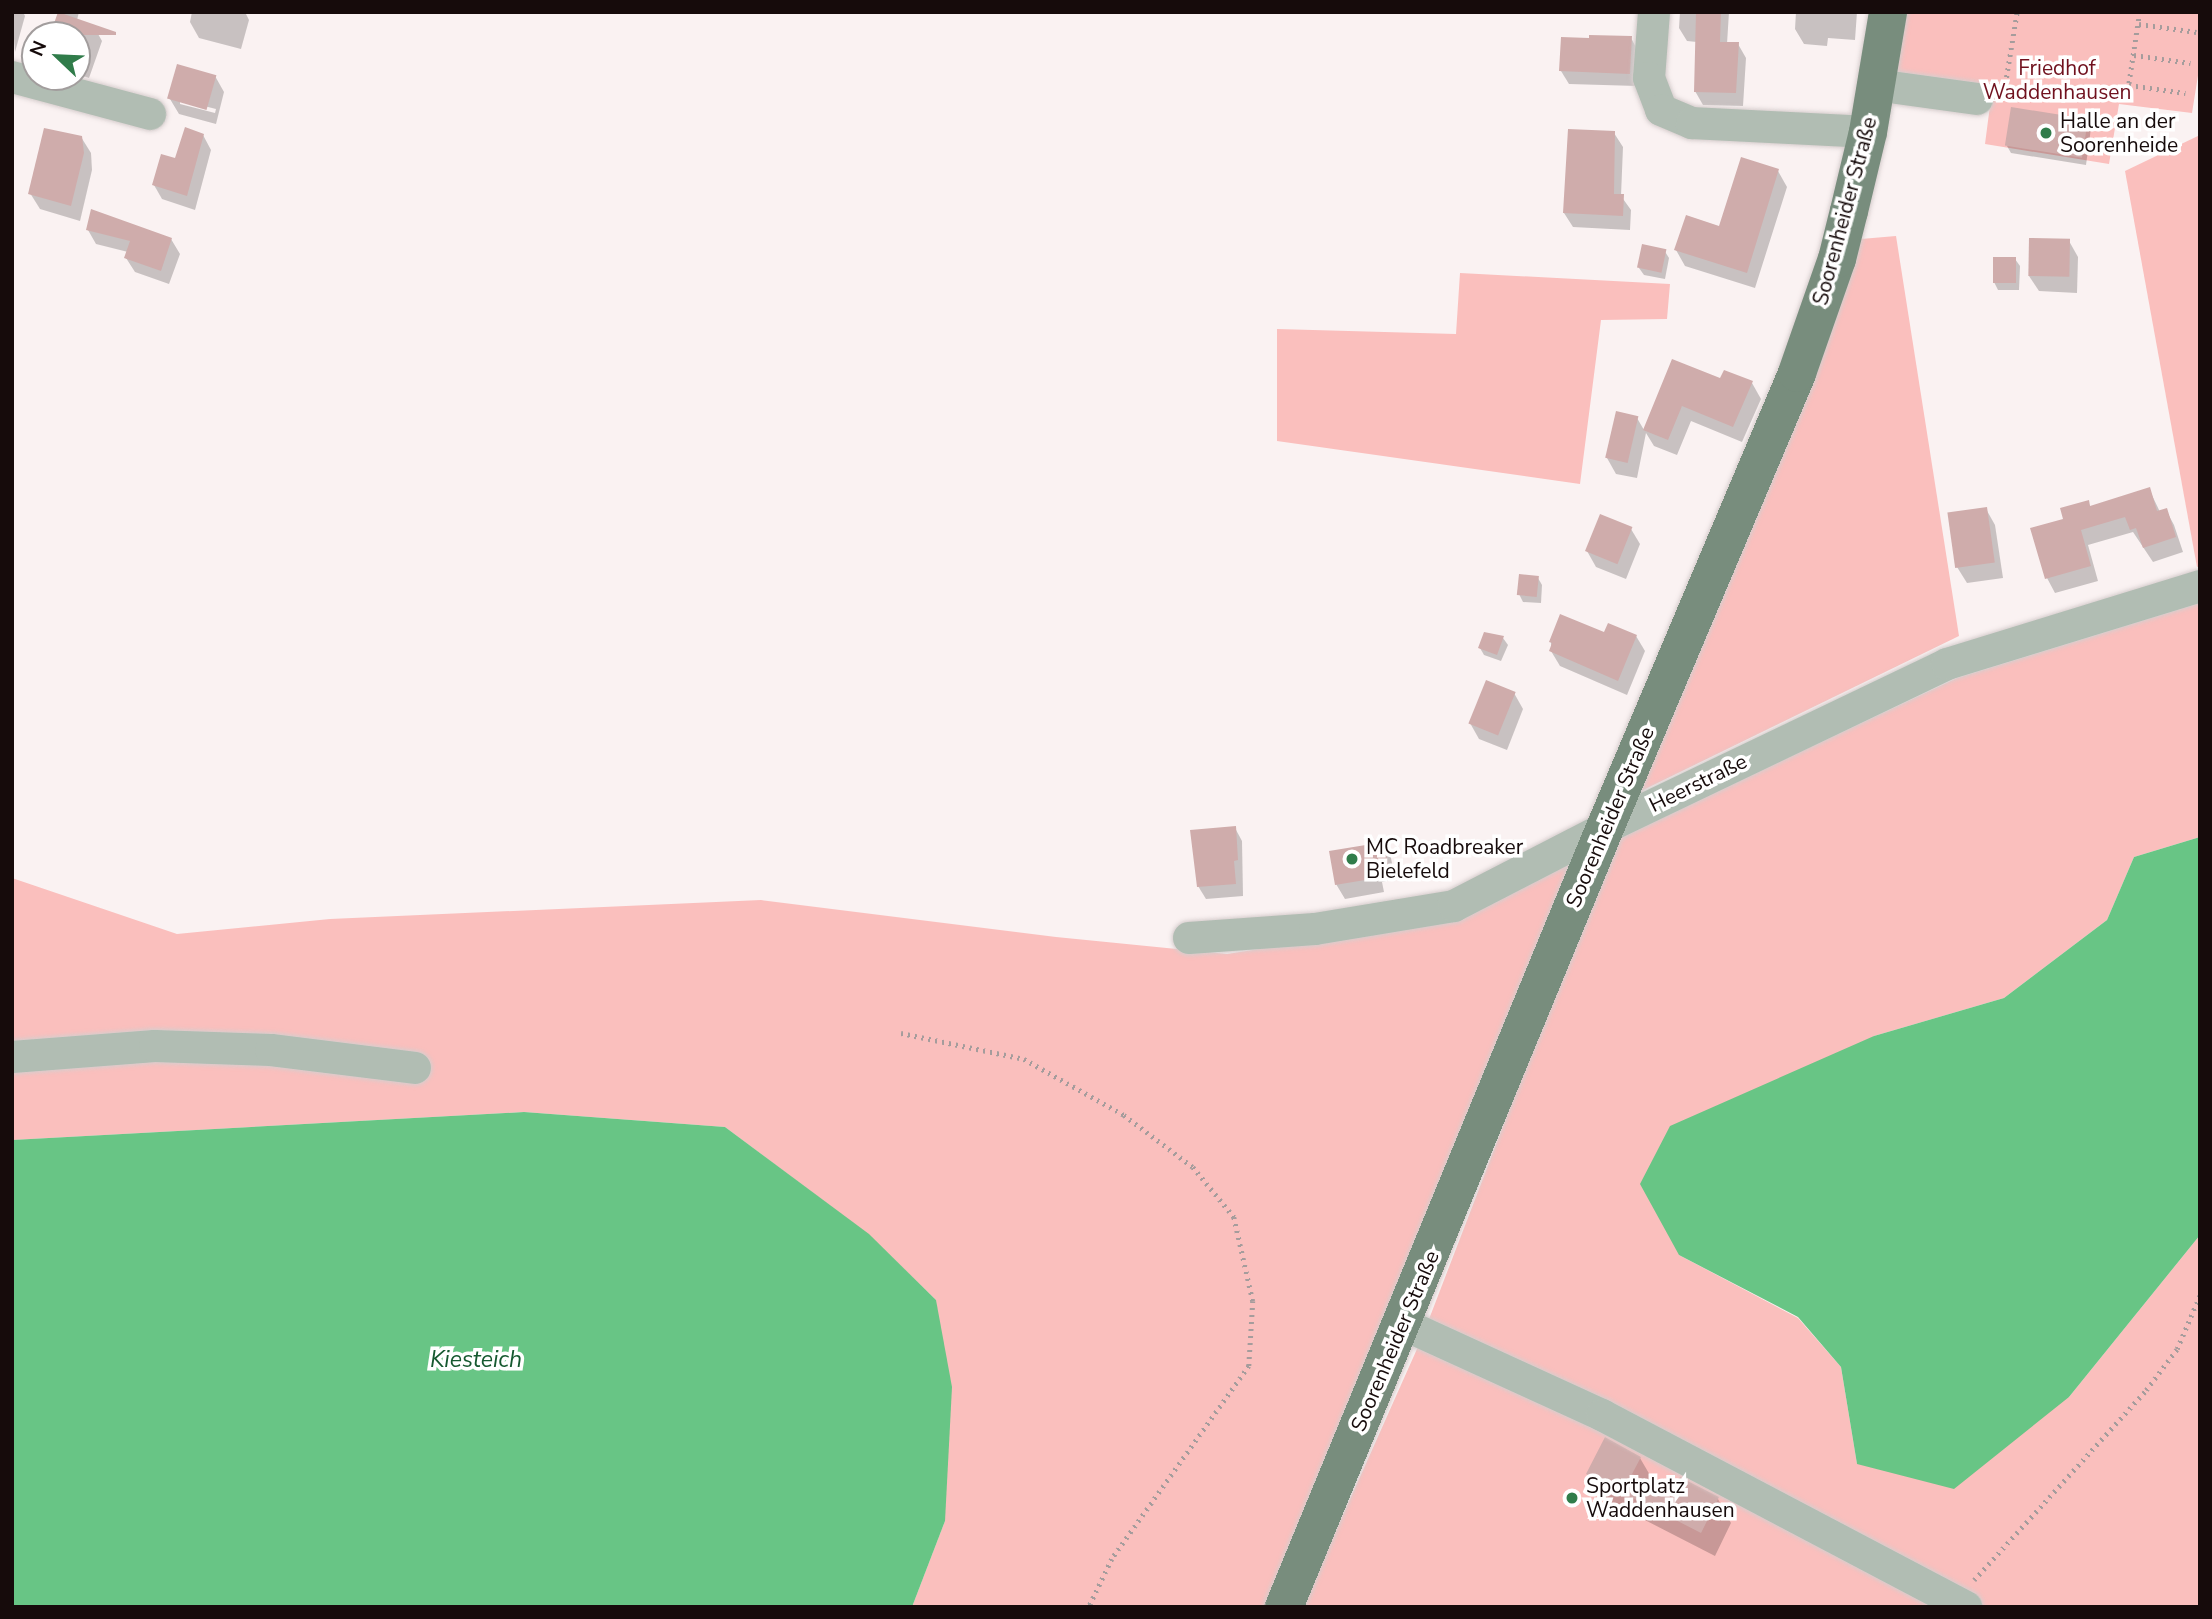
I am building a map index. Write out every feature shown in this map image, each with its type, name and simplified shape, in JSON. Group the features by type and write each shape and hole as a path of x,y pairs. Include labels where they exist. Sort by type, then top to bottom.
{"main road":[{"name":"Soorenheider Straße","path":"1284,1607 1403,1324 1605,828 1797,373 1837,259 1868,132 1888,12"}],"street":[{"path":"1654,12 1649,78 1661,110 1692,123 1868,132"},
{"path":"12,77 150,114"},
{"path":"1876,86 1977,99"},
{"name":"Heerstraße","path":"1189,938 1315,929 1454,906 1605,828 1947,664 2200,586"},
{"path":"12,1057 155,1046 271,1049 415,1068"},
{"path":"1403,1324 1602,1415 1961,1603"}],"path":[{"path":"1977,99 2002,103 2017,12"},
{"path":"2140,12 2129,85 2185,93"},
{"path":"2138,24 2196,32"},
{"path":"2134,55 2190,63"},
{"path":"901,1033 1024,1059 1124,1115 1193,1167 1234,1217 1254,1301 1249,1366 1112,1559 1089,1607"},
{"path":"1961,1603 2146,1390 2177,1349 2200,1294"}],"green space":[{"name":"Friedhof Waddenhausen","path":"1903,12 2200,12 2200,63 2192,113 2119,104 2109,164 1985,144 1992,90 1893,75"},
{"path":"2200,135 2200,566 2197,567 2125,171"},
{"path":"1896,236 1959,636 1635,794 1861,239"},
{"path":"1460,273 1670,284 1667,319 1601,320 1580,484 1277,441 1277,329 1456,334"},
{"path":"2200,603 2200,837 2134,857 2107,920 2004,998 1874,1036 1679,1255 1798,1318 1841,1367 1857,1464 2069,1397 2200,1235 2200,1607 1302,1607 1421,1340 1613,840 1957,678"},
{"path":"1580,852 1266,1607 912,1607 945,1521 936,1300 868,1234 725,1127 524,1112 12,1140 12,878 177,934 330,919 761,900 1056,937 1227,954 1444,920"}],"water":[{"path":"2200,837 2200,1235 2069,1397 1954,1489 1857,1464 1841,1367 1798,1317 1679,1255 1640,1184 1670,1126 1874,1036 2004,998 2107,920 2134,857"},
{"name":"Kiesteich","path":"524,1112 725,1127 869,1234 936,1300 952,1387 945,1521 912,1607 12,1607 12,1140"}],"building":[{"path":"58,12 84,21 55,21"},
{"path":"1696,12 1721,12 1720,42 1739,42 1736,93 1694,92"},
{"path":"91,23 116,32 116,35 91,35"},
{"path":"1589,35 1632,36 1630,74 1559,71 1561,37 1589,38"},
{"path":"177,64 216,75 206,110 167,99"},
{"name":"Halle an der Soorenheide","path":"2011,107 2088,119 2082,158 2005,146"},
{"path":"185,127 204,134 187,196 152,185 161,154 175,158"},
{"path":"44,128 82,136 84,153 71,206 28,194"},
{"path":"1568,129 1615,131 1614,194 1624,194 1623,216 1563,213"},
{"path":"1741,157 1779,169 1747,273 1674,250 1686,215 1719,226"},
{"path":"91,209 172,238 161,271 124,258 130,241 86,230"},
{"path":"2029,238 2070,239 2069,277 2028,276"},
{"path":"1642,244 1666,249 1661,273 1637,267"},
{"path":"1993,257 2016,257 2016,283 1993,283"},
{"path":"1672,359 1720,378 1724,370 1753,381 1733,427 1682,406 1668,440 1643,430"},
{"path":"1616,411 1638,416 1628,463 1605,458"},
{"path":"2150,487 2157,511 2167,508 2176,537 2143,548 2136,528 2130,530 2125,517 2081,530 2091,566 2045,579 2030,528 2063,519 2060,508 2089,500 2090,506"},
{"path":"1987,507 1995,562 1955,568 1947,513"},
{"path":"1600,514 1632,527 1617,564 1585,551"},
{"path":"1519,574 1539,576 1537,597 1517,595"},
{"path":"1560,614 1604,632 1608,623 1637,635 1618,681 1549,651 1552,643 1549,642"},
{"path":"1484,632 1504,636 1497,655 1478,648"},
{"path":"1486,680 1516,692 1498,736 1468,724"},
{"path":"1236,826 1236,884 1197,887 1190,830"},
{"name":"MC Roadbreaker Bielefeld","path":"1384,842 1388,865 1375,868 1377,878 1335,885 1329,851"},
{"path":"1605,1437 1641,1457 1632,1474 1672,1494 1680,1477 1719,1497 1701,1533 1586,1474"}],"place":[{"name":"Halle an der Soorenheide","path":"2046,133"},
{"name":"MC Roadbreaker Bielefeld","path":"1352,859"},
{"name":"Sportplatz Waddenhausen","path":"1572,1498"}]}
